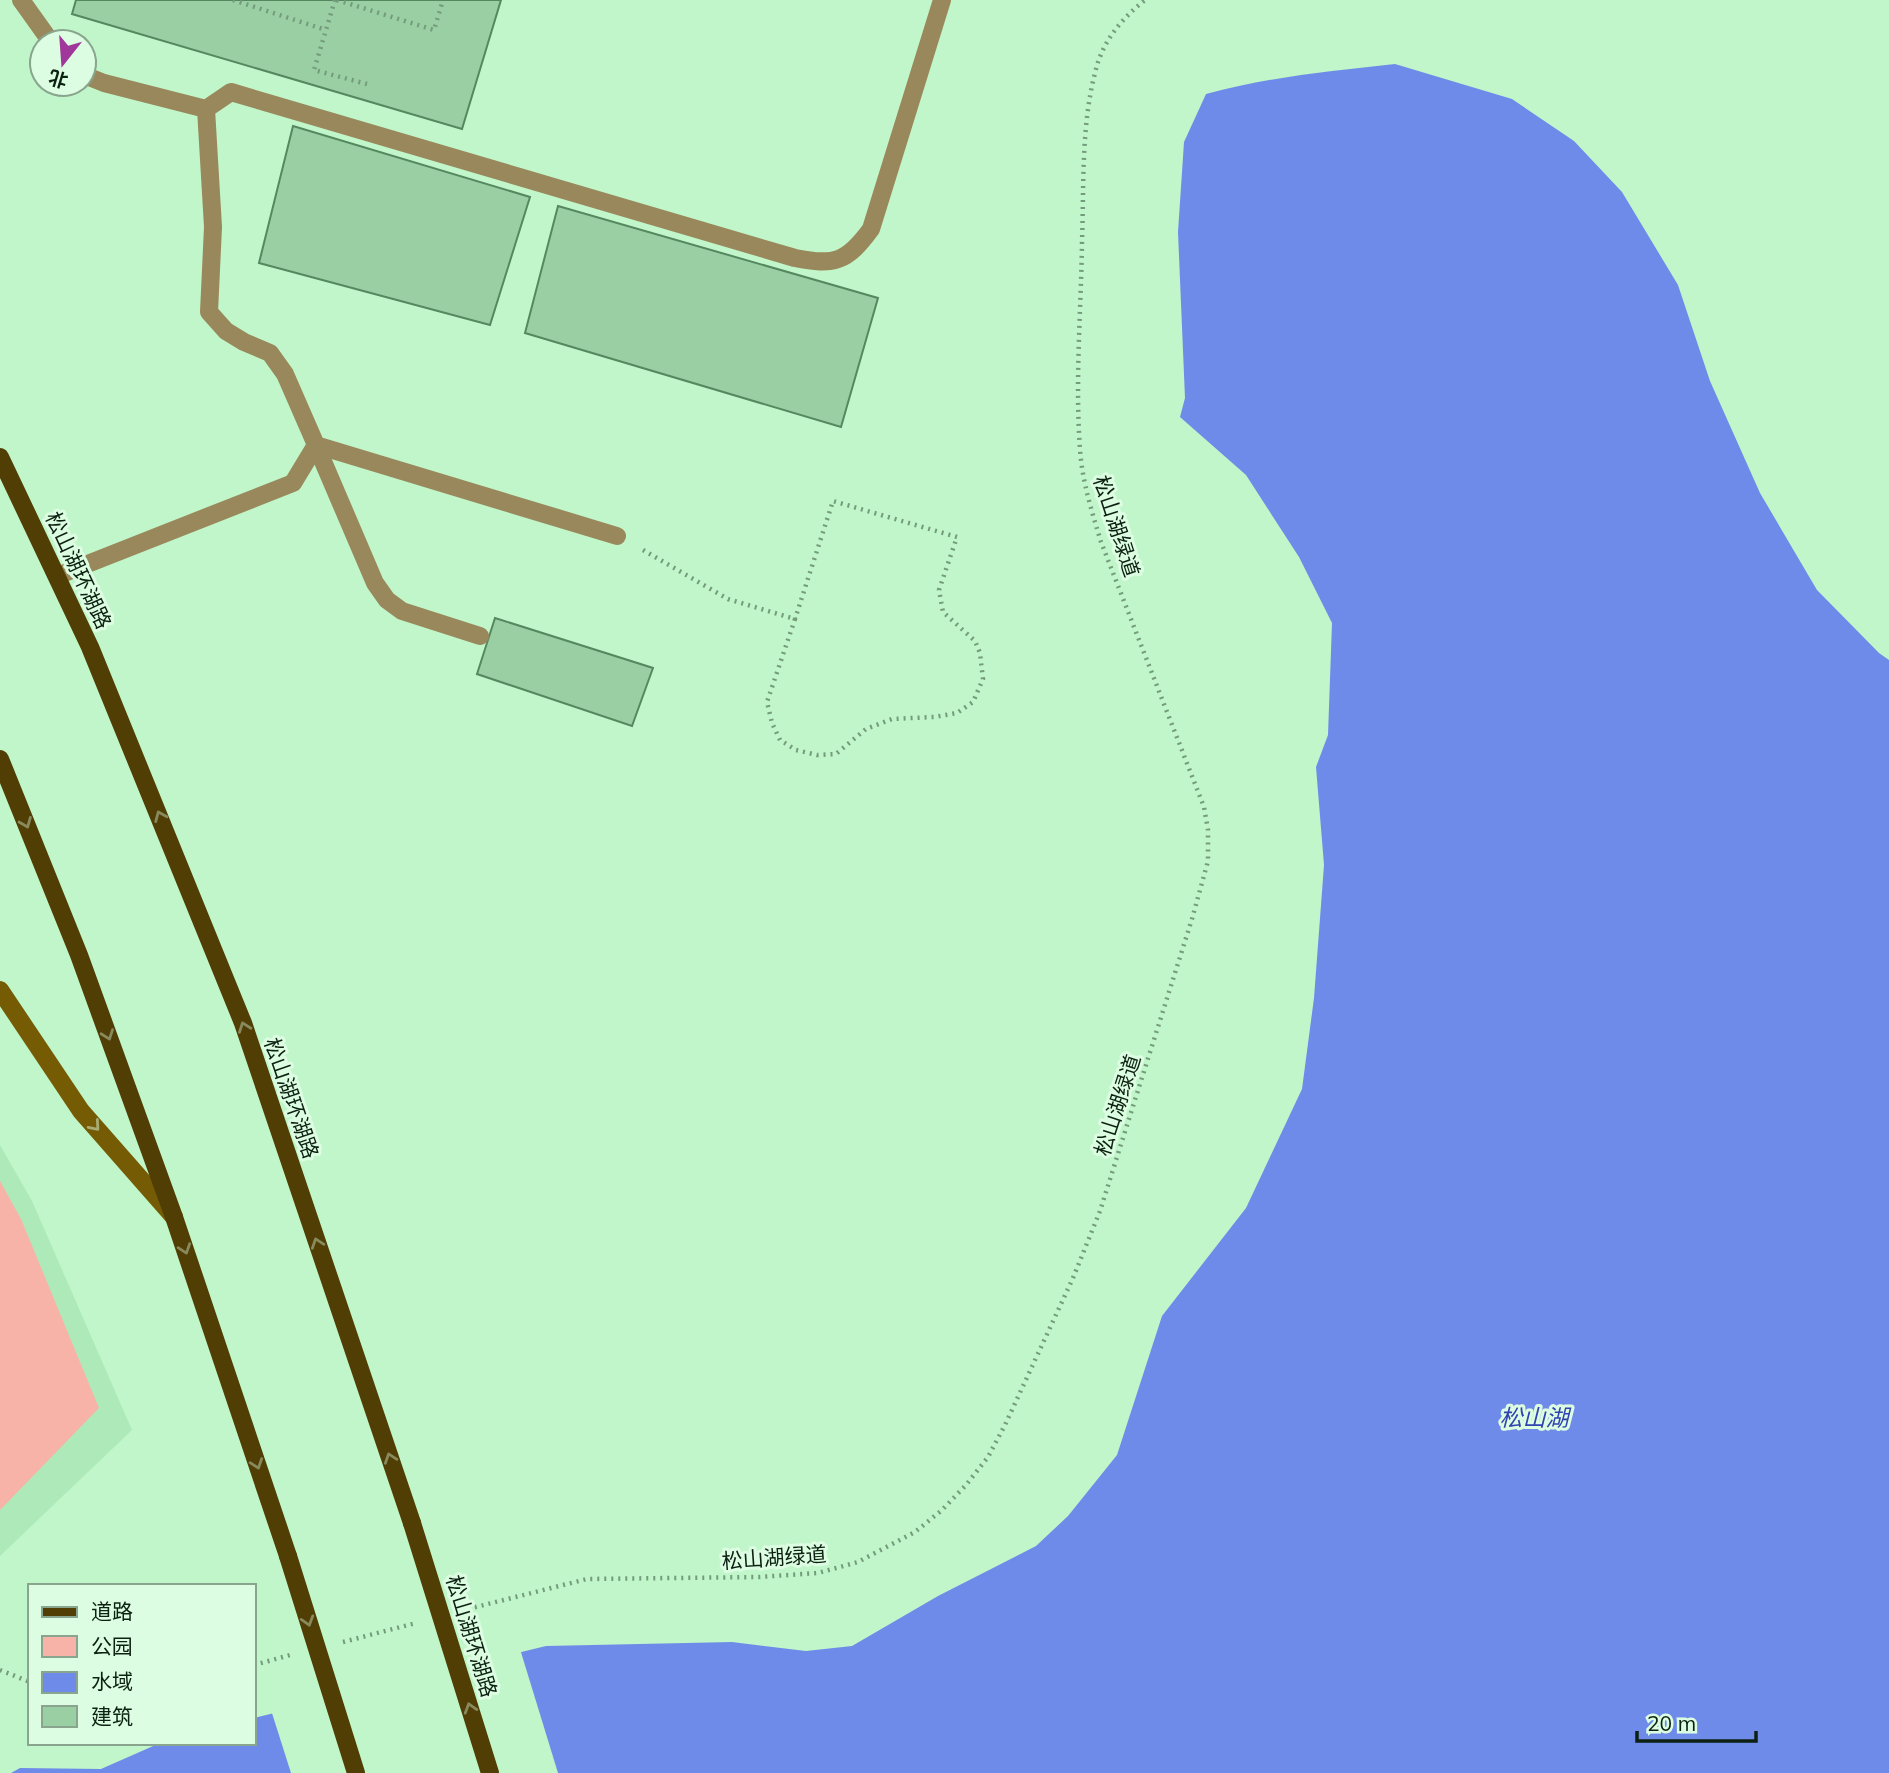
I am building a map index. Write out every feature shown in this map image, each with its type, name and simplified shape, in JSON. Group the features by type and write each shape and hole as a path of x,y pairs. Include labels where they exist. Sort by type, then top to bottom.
{"main road":[{"name":"松山湖环湖路","path":"0,457 95,659 243,1023 412,1523 490,1773"},
{"path":"0,759 79,955 174,1217 288,1556 356,1773"},
{"path":"0,990 81,1111 174,1217"}],"lane":[{"path":"21,0 41,28"},
{"path":"98,81 206,109 230,92 820,263 840,259 856,249 871,229 942,0"},
{"path":"206,109 213,227 209,312 226,331 244,342 270,352 285,374 375,583 387,600 402,611 480,636"},
{"path":"316,444 617,536"},
{"path":"57,576 293,483 316,444"}],"path":[{"path":"233,0 326,30"},
{"path":"367,84 314,70 336,0 434,30 443,0"},
{"name":"松山湖绿道","path":"467,1610 587,1579 759,1577 818,1573 858,1562 880,1552 915,1532 942,1510 988,1457 1073,1278 1100,1211 1208,861 1208,830 1204,807 1101,542 1088,498 1080,451 1085,130 1095,71 1107,41 1124,17 1145,0"},
{"path":"833,501 957,537 939,590 943,612 975,641 980,653 983,679 973,702 957,713 892,719 866,729 836,754 817,755 796,750 780,740 767,702 795,619 833,501"},
{"path":"617,536 728,599 795,619"},
{"path":"334,1644 427,1620"},
{"path":"256,1664 294,1654"},
{"path":"0,1670 28,1681"}],"shaded area":[{"path":"0,1145 32,1201 132,1430 0,1556"}],"green space":[{"path":"0,1181 21,1219 99,1408 0,1510"}],"water":[{"name":"松山湖","path":"1395,64 1512,99 1574,141 1622,192 1678,285 1710,381 1760,493 1817,590 1889,660 1889,1773 11,1773 20,1768 101,1769 155,1745 256,1745 256,1718 546,1646 732,1642 806,1651 852,1646 938,1596 1036,1546 1068,1516 1117,1455 1162,1316 1246,1208 1302,1089 1314,998 1324,865 1316,767 1328,735 1332,623 1299,557 1246,475 1180,417 1185,398 1178,232 1184,142 1206,94 1323,72"}],"pier":[{"path":"520,1649 558,1773 291,1773 271,1710"}],"building":[{"path":"76,0 501,0 462,129 72,14"},
{"path":"293,126 530,197 490,325 259,263"},
{"path":"558,206 878,298 841,427 525,333"},
{"path":"495,618 653,668 632,726 477,674"}]}
